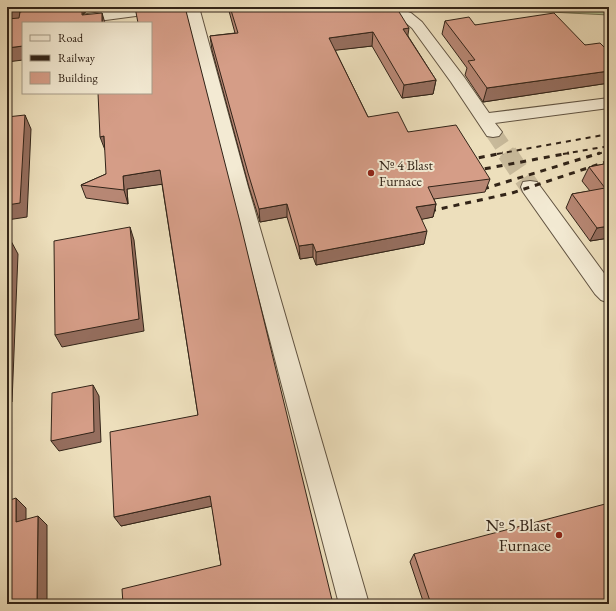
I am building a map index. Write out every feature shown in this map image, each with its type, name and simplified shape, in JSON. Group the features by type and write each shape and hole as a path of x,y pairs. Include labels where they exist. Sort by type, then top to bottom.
{"lane":[{"path":"57,22 177,7"},
{"path":"192,7 241,194 354,604"},
{"path":"380,7 406,16 417,25 489,125 609,103"},
{"path":"530,187 603,288 609,294"}],"green space":[{"path":"450,7 609,7 609,15"}],"building":[{"path":"7,7 39,7 36,11 82,11 82,15 102,13 102,22 22,22 22,46 7,48 7,19 19,18 20,12 24,11 24,9 7,9"},
{"path":"135,7 185,7 240,222 333,604 123,604 122,589 221,565 210,496 114,517 110,432 198,415 160,170 123,176 124,190 81,185 106,174 104,136 100,137 98,94 152,94 152,22 138,22"},
{"path":"230,7 396,7 409,28 403,29 436,80 404,85 373,32 329,38 368,117 398,112 408,132 456,125 490,179 428,187 436,204 416,207 427,231 316,252 313,244 299,246 287,204 259,209 248,173 210,36 238,33"},
{"path":"554,13 585,45 600,43 609,52 609,71 487,88 468,61 475,60 445,21 469,17 475,25"},
{"path":"25,115 20,203 7,205 7,117"},
{"path":"609,163 609,226 597,228 572,194 605,188 589,167"},
{"path":"130,227 139,319 55,335 54,241"},
{"path":"11,241 7,308 7,242"},
{"path":"93,385 94,432 51,441 52,393"},
{"path":"16,498 16,522 38,516 37,604 7,604 7,501"},
{"name":"Nº 5 Blast Furnace","path":"609,503 609,604 431,604 414,554"}],"tunnel":[{"path":"493,132 508,154"},
{"path":"507,153 530,187"}],"railway":[{"path":"497,154 609,134"},
{"path":"563,154 609,146"},
{"path":"597,154 605,152"},
{"path":"467,160 503,153"},
{"path":"473,171 569,153"},
{"path":"483,189 600,153"},
{"path":"430,211 512,193 609,161"}],"place":[{"name":"Nº 4 Blast Furnace","path":"371,173"},
{"name":"Nº 5 Blast Furnace","path":"559,535"}]}
